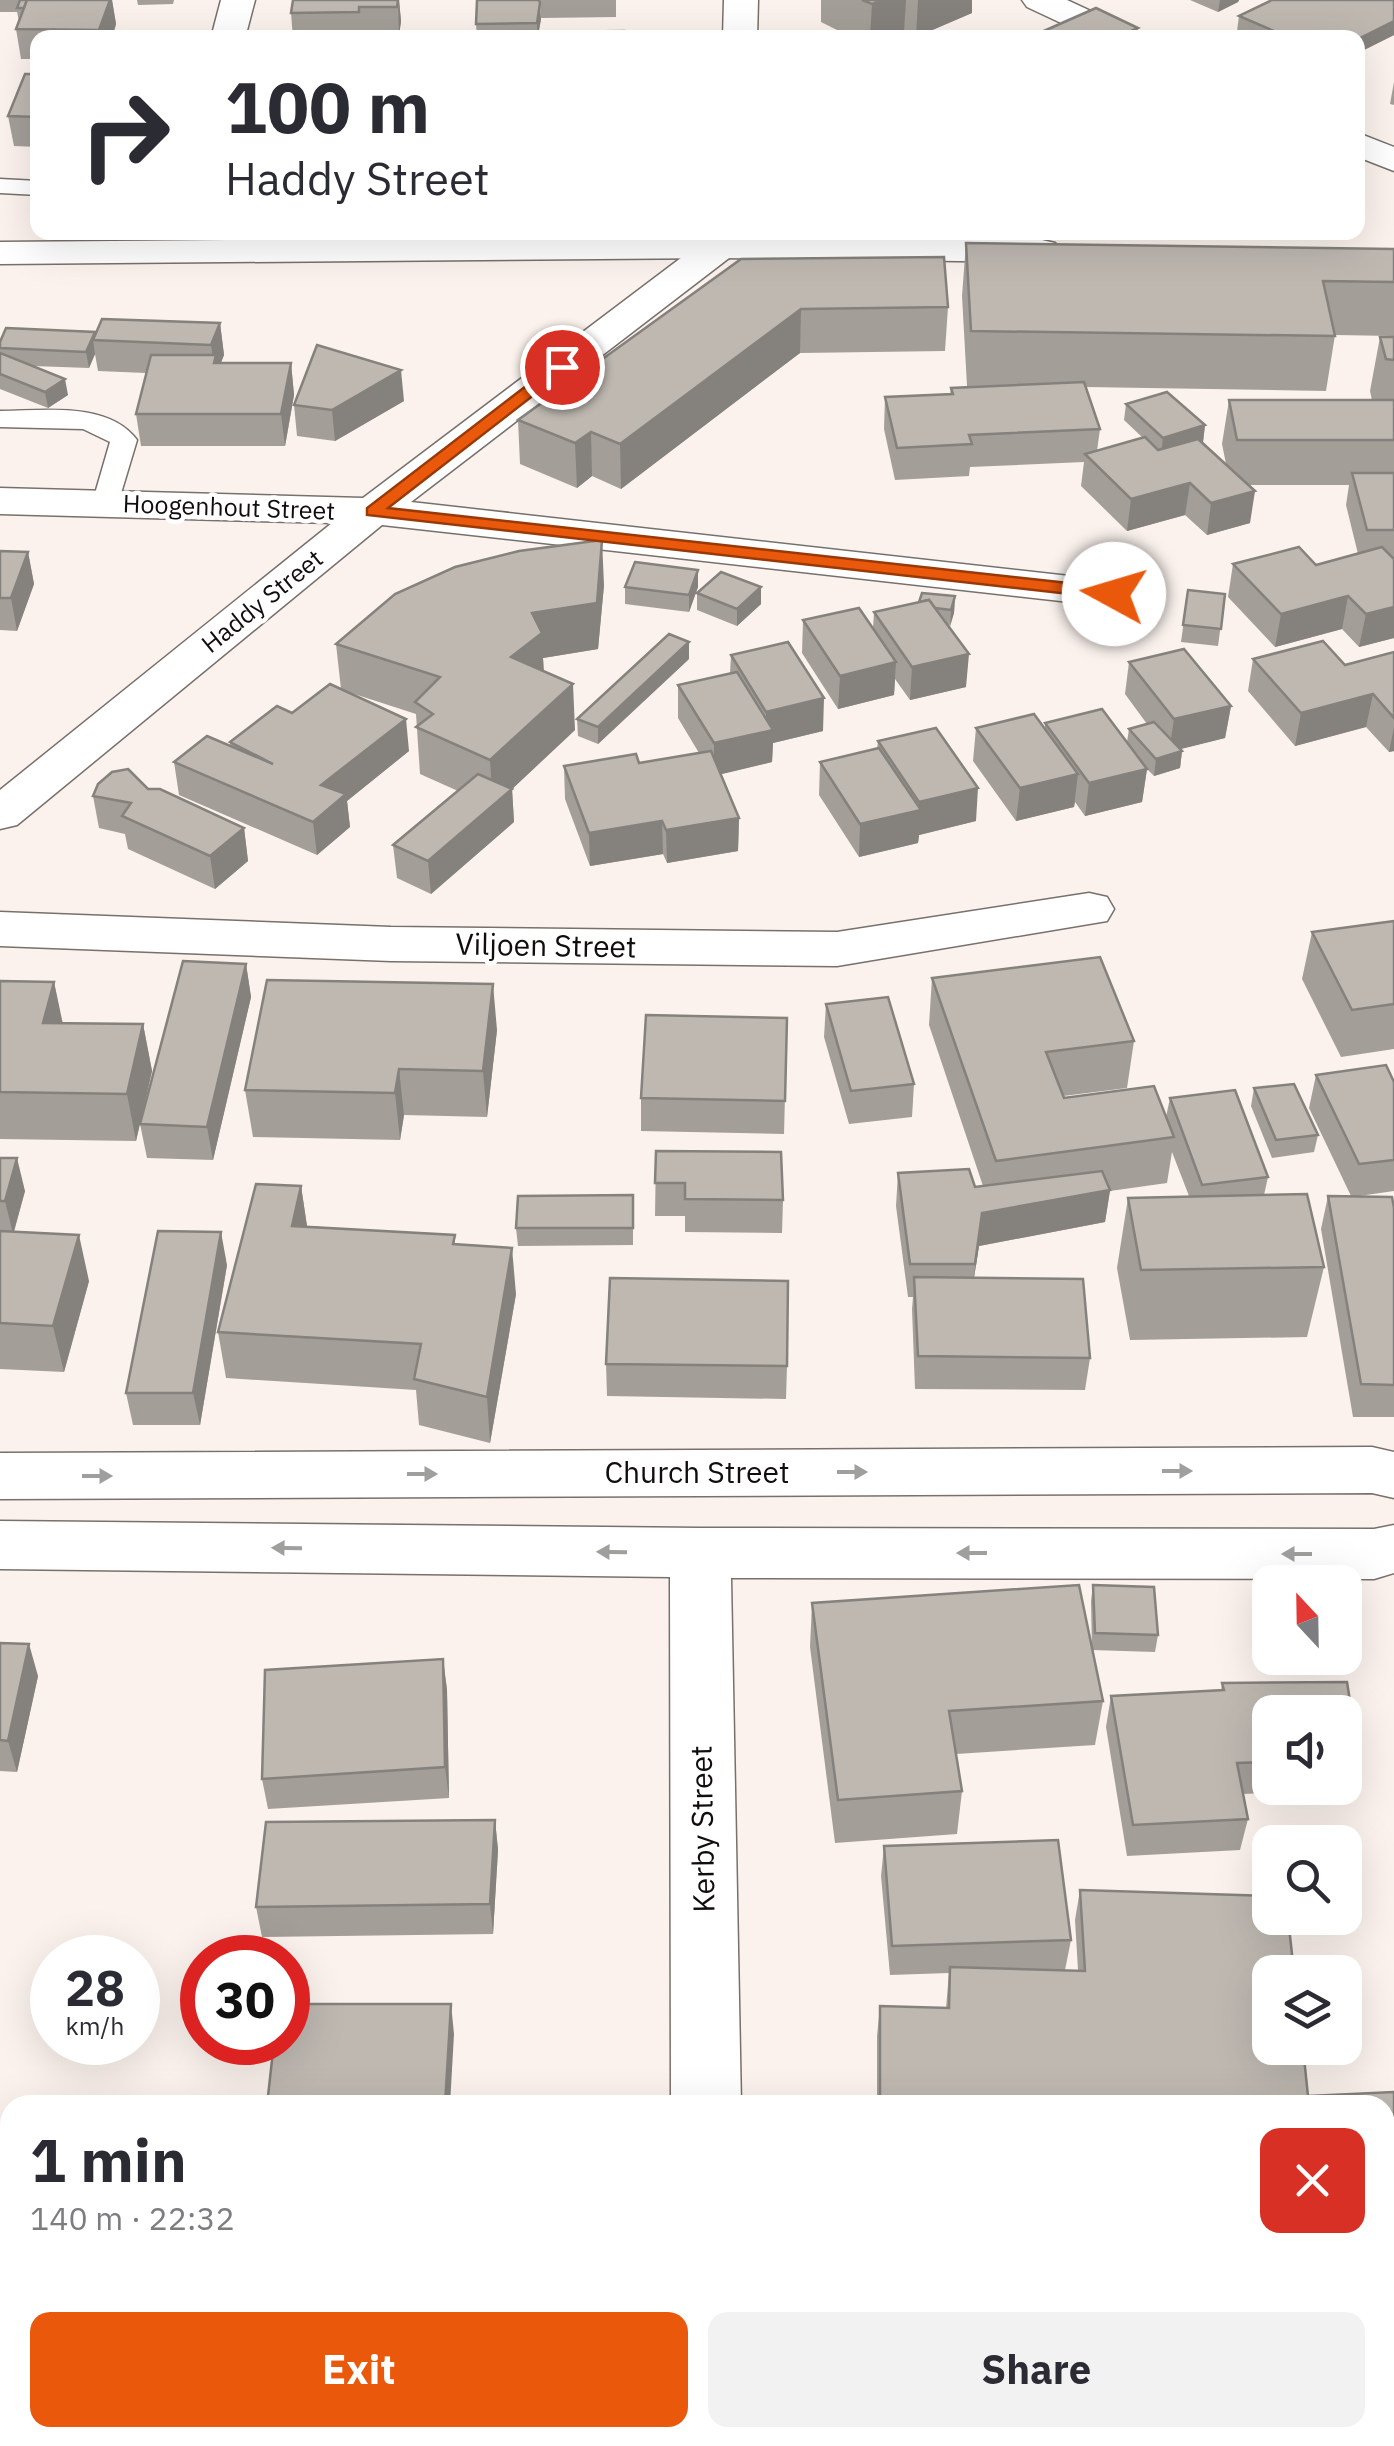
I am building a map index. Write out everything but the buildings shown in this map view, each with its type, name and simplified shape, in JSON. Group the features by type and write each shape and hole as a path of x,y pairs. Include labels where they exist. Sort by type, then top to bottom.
{"main road":[{"path":"230,30 238,0"},
{"path":"740,30 742,0"},
{"path":"1039,0 1105,30"},
{"path":"1365,147 1394,160"},
{"path":"0,253 722,240 1076,252"},
{"name":"Haddy Street","path":"0,814 373,511 722,240"},
{"path":"0,245 89,253"},
{"name":"Hoogenhout Street","path":"0,501 373,511 1114,594"},
{"name":"Viljoen Street","path":"0,929 391,944 837,948 1089,910"},
{"name":"Church Street","path":"0,1476 1332,1470 1372,1470 1394,1475"},
{"path":"0,1545 700,1553 1374,1554 1394,1550"},
{"name":"Kerby Street","path":"700,1553 706,2095"}],"lane":[{"path":"0,186 30,188"},
{"path":"0,419 81,421 113,428 124,440 106,504"}],"route":[{"path":"562,367 373,511 1114,594"}]}
